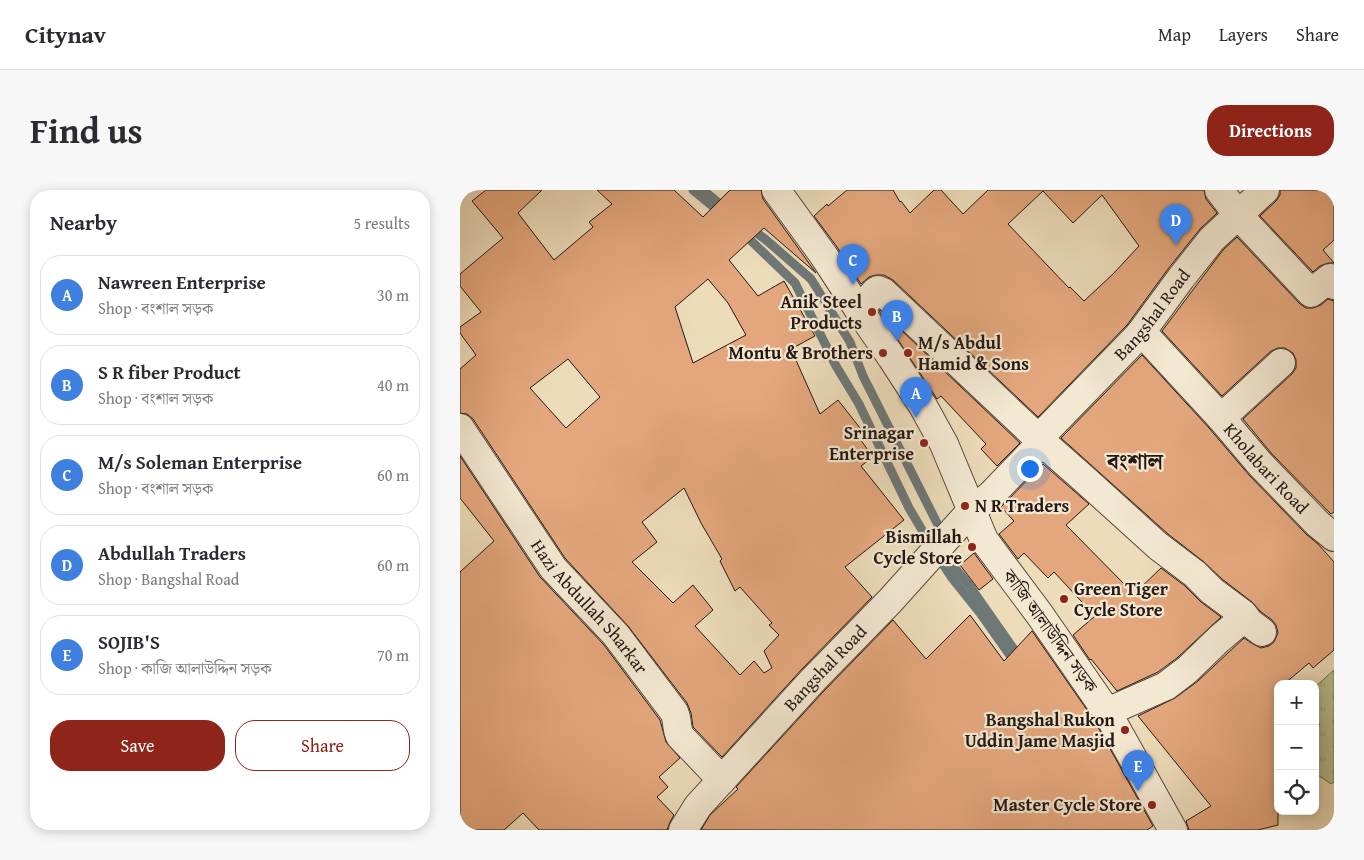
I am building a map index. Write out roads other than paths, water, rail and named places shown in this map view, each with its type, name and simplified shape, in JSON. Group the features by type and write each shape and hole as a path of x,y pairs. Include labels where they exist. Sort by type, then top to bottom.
{"street":[{"path":"1219,190 1238,215 1311,292 1330,278 1334,285"},
{"name":"Bangshal Road","path":"683,830 698,806 813,680 890,601 972,510 990,495 1140,335 1212,239 1265,190"},
{"name":"কাজি আলাউদ্দিন সড়ক","path":"783,192 858,310 923,406 944,444 984,540 1040,615 1107,712 1173,830"},
{"path":"858,310 875,292 878,290 883,292 1040,441 1158,546 1195,574 1212,591 1254,624 1219,640 1187,670 1166,686 1107,712"},
{"name":"Kholabari Road","path":"1140,335 1150,341 1221,418 1260,464 1330,529"},
{"name":"Kholabari Road","path":"1221,418 1281,363"},
{"name":"Hazi Abdullah Sharkar","path":"460,428 553,568 616,635 676,715 680,736 722,780"}],"waterway":[{"path":"693,190 722,214"},
{"path":"703,190 726,209"},
{"path":"750,228 811,279 850,342 863,376 942,533"},
{"path":"743,233 795,283 836,366 859,404 909,508 952,578 980,613 1016,664"},
{"path":"945,547 954,567 969,585 1020,658"}],"place":[{"name":"Abdullah Traders","path":"1176,245"},
{"name":"M/s Soleman Enterprise","path":"853,285"},
{"name":"Anik Steel Products","path":"872,312"},
{"name":"S R fiber Product","path":"897,341"},
{"name":"Montu & Brothers","path":"883,353"},
{"name":"M/s Abdul Hamid & Sons","path":"908,353"},
{"name":"Nawreen Enterprise","path":"916,418"},
{"name":"Srinagar Enterprise","path":"924,443"},
{"name":"N R Traders","path":"965,506"},
{"name":"Bismillah Cycle Store","path":"972,547"},
{"name":"Green Tiger Cycle Store","path":"1064,599"},
{"name":"Bangshal Rukon Uddin Jame Masjid","path":"1125,730"},
{"name":"SOJIB'S","path":"1138,791"},
{"name":"Master Cycle Store","path":"1152,805"}],"district":[{"name":"বংশাল","path":"1135,461"}]}
